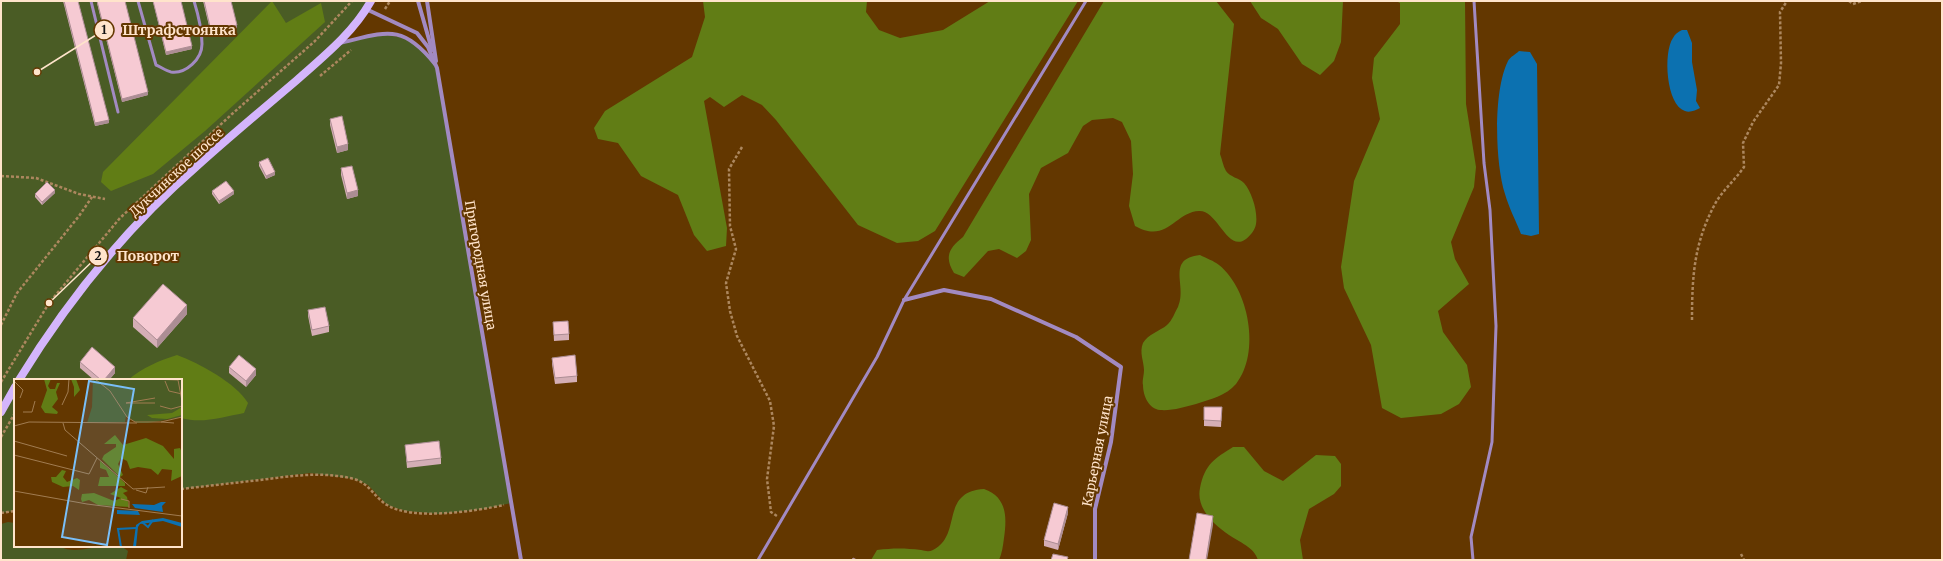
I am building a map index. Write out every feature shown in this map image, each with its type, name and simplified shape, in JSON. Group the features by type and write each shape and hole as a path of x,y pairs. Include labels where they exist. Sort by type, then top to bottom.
{"street":[{"name":"Дукчинское шоссе","path":"20,379 44,340 81,289 131,229 195,168 338,43 371,1"},
{"path":"418,1 437,68"},
{"path":"427,1 437,68"},
{"name":"Пригородная улица","path":"366,9 417,34 428,47 437,68 521,560"},
{"path":"338,43 364,37 393,34 412,39 437,68"},
{"name":"Карьерная улица","path":"904,300 944,290 991,299 1076,337 1122,367 1111,442 1095,509 1095,560"},
{"path":"1,412 14,389"}],"lane":[{"path":"90,1 118,112"},
{"path":"138,1 156,65 170,72 184,71 195,62 202,45 198,14 194,1"},
{"path":"758,560 877,357 904,300 1086,1"},
{"path":"1473,560 1471,537 1492,442 1496,326 1490,210 1484,162 1474,1"}],"path":[{"path":"381,16 390,1"},
{"path":"1692,320 1692,284 1699,238 1716,202 1744,167 1743,143 1753,122 1779,85 1781,63 1780,12 1787,1"},
{"path":"1849,1 1853,4 1862,1"},
{"path":"316,79 351,50 364,37"},
{"path":"742,147 729,169 730,226 736,249 726,284 730,311 737,336 770,401 774,426 767,479 771,512 782,519"},
{"path":"1,176 36,178 79,194 105,199"},
{"path":"1,325 17,293 79,216 92,197"},
{"path":"1,437 14,415"},
{"path":"182,489 310,473 354,479 368,485 387,505 405,511 439,514 484,509 511,503"},
{"path":"1,514 14,511"},
{"path":"1741,554 1744,560"}],"green space":[{"path":"1,1 371,1 339,43 380,34 412,39 437,68 511,503 484,509 439,514 405,511 387,505 368,485 354,479 310,473 182,489 182,379 14,379 14,511 1,513"},
{"path":"272,1 286,23 321,3 325,22 205,131 153,174 111,191 101,182 103,172"},
{"path":"703,1 867,1 866,12 879,30 900,38 943,30 990,1 1078,1 935,231 918,241 897,243 858,225 776,120 762,105 742,95 724,107 710,97 704,101 727,228 726,246 707,251 694,235 678,195 641,176 618,143 598,139 594,128 605,111 692,57 705,17"},
{"path":"1104,1 1216,1 1234,24 1220,154 1226,171 1244,183 1250,192 1254,202 1256,214 1256,224 1254,230 1246,239 1239,242 1233,240 1212,217 1206,212 1199,211 1183,216 1170,226 1155,231 1146,231 1135,226 1129,206 1133,174 1131,141 1122,122 1113,118 1092,120 1083,126 1068,153 1041,168 1029,194 1031,240 1026,251 1017,258 999,249 988,251 964,277 954,273 949,262 951,249 963,237"},
{"path":"1250,1 1343,1 1341,42 1334,61 1320,75 1302,64 1278,29 1261,18"},
{"path":"1396,1 1465,1 1466,104 1476,167 1474,187 1451,242 1455,259 1469,284 1438,311 1443,332 1467,365 1471,387 1459,404 1441,414 1401,418 1382,408 1371,345 1344,288 1341,267 1354,181 1380,119 1372,78 1374,58 1400,24 1400,3"},
{"path":"1200,255 1219,265 1238,289 1244,305 1250,339 1244,371 1232,388 1212,399 1169,410 1156,409 1147,401 1143,389 1144,370 1142,346 1148,337 1167,325 1178,307 1181,291 1180,268 1183,262 1189,258"},
{"path":"177,355 216,374 235,388 248,403 244,413 205,420 189,420 182,418 182,379 129,379 139,371"},
{"path":"1233,447 1244,447 1264,471 1283,481 1316,455 1335,456 1341,464 1341,486 1334,494 1309,509 1300,540 1303,560 1258,560 1250,548 1217,526 1203,509 1199,495 1205,473 1211,463"},
{"path":"984,489 997,497 1004,509 1005,530 999,560 871,560 877,550 899,548 927,551 933,550 942,543 947,535 956,506 961,498 970,492"},
{"path":"8,522 14,523 14,547 63,547 76,550 98,547 121,547 128,551 126,560 1,560 1,524"}],"water":[{"path":"1682,30 1687,30 1692,43 1692,62 1697,90 1696,101 1700,108 1689,112 1679,107 1674,99 1668,78 1667,66 1670,45 1675,35"},
{"path":"1519,51 1530,52 1537,64 1539,234 1531,236 1521,234 1508,204 1499,164 1497,127 1500,90 1503,74 1508,61"}],"building":[{"path":"64,1 78,1 109,120 95,123"},
{"path":"97,1 125,1 148,92 122,99"},
{"path":"153,1 181,1 192,46 166,52"},
{"path":"204,1 231,1 237,25 211,31"},
{"path":"342,116 348,144 337,147 330,119"},
{"path":"268,158 275,172 266,176 259,162"},
{"path":"352,166 358,190 347,193 341,168"},
{"path":"226,181 234,191 219,201 212,191"},
{"path":"47,182 55,190 42,202 35,194"},
{"path":"163,284 187,305 157,340 133,318"},
{"path":"325,307 329,326 312,330 308,310"},
{"path":"568,321 569,334 554,335 553,322"},
{"path":"92,347 115,367 105,379 100,379 80,362"},
{"path":"239,355 256,369 246,381 229,367"},
{"path":"575,355 577,376 555,378 552,358"},
{"path":"1204,407 1222,407 1221,421 1204,420"},
{"path":"439,441 441,458 407,462 405,445"},
{"path":"1054,503 1068,507 1058,544 1044,540"},
{"path":"1197,513 1213,516 1206,560 1189,560"},
{"path":"1053,554 1068,557 1067,560 1051,560"}],"place":[{"name":"Штрафстоянка","path":"37,72"},
{"name":"Поворот","path":"49,303"}]}
